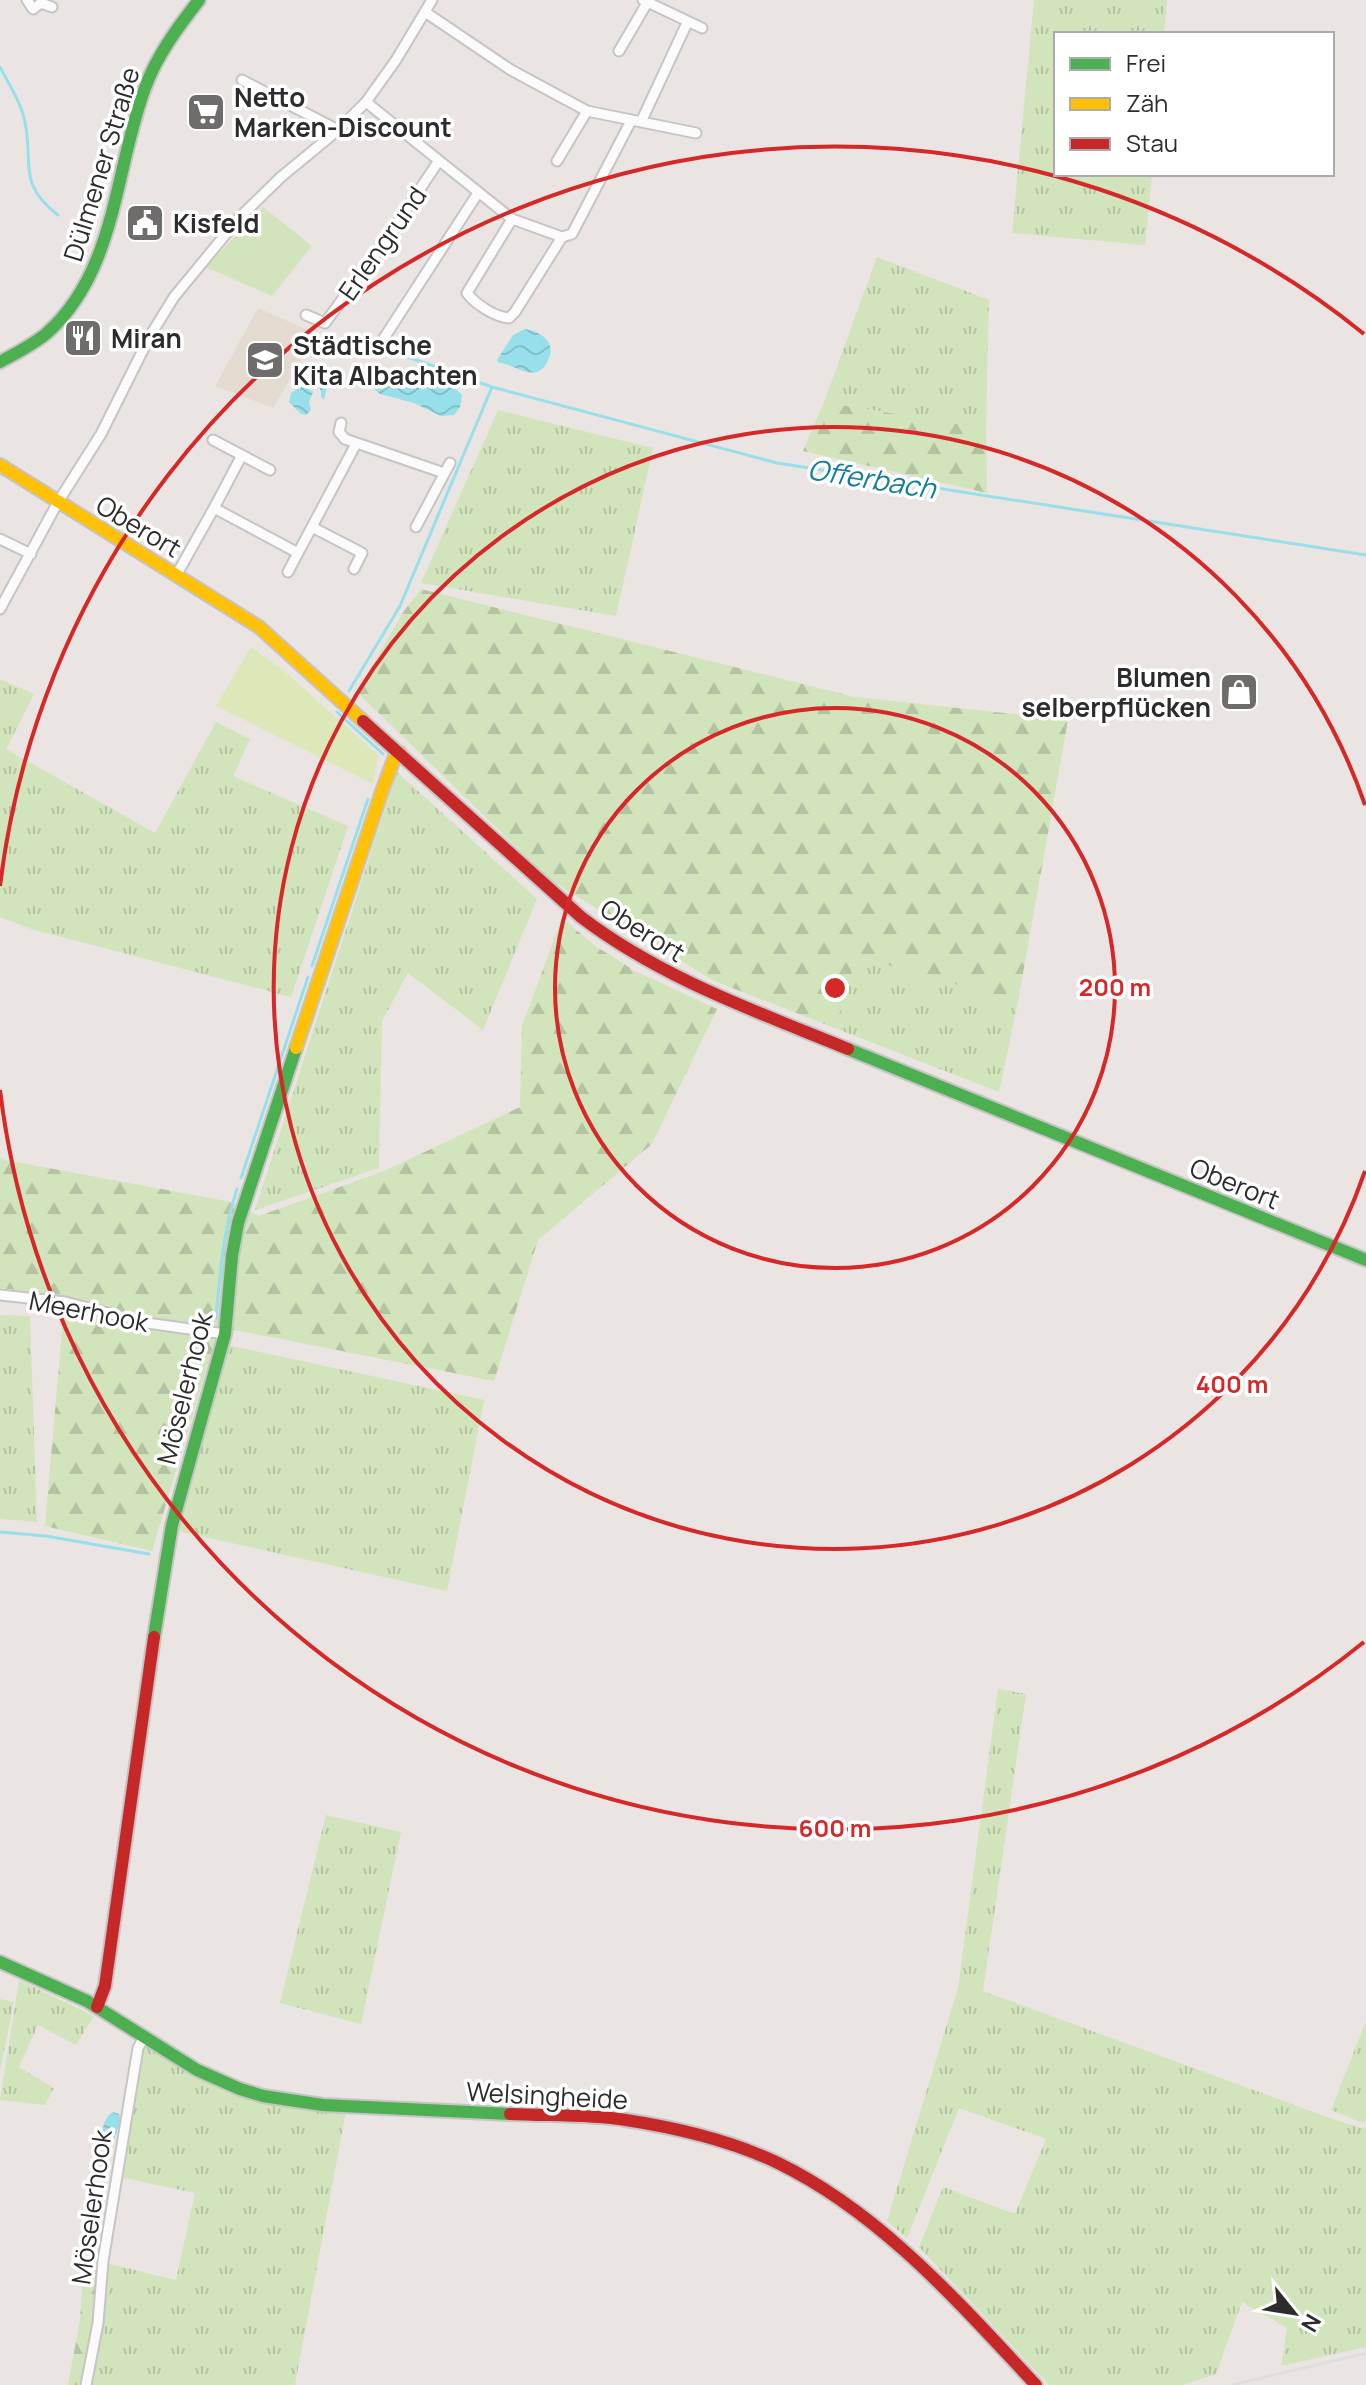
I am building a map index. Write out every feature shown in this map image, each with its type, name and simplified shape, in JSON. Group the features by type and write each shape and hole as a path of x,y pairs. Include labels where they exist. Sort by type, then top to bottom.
{"street":[{"path":"27,0 33,9 41,3 52,7"},
{"name":"Dülmener Straße","path":"0,362 46,333 83,290 103,248 143,91 158,58 199,0"},
{"path":"0,609 58,502 101,434 160,317 189,276 281,177 338,130 366,102 432,0"},
{"path":"619,51 645,1 702,28"},
{"path":"425,12 511,70 587,111 696,133"},
{"path":"366,102 512,219 562,237 572,234 636,122 687,23"},
{"path":"242,80 338,130"},
{"path":"557,161 587,111"},
{"name":"Erlengrund","path":"306,315 325,323 438,162"},
{"name":"Erlengrund","path":"384,338 478,193"},
{"path":"512,219 467,293 474,301 502,318 509,318 515,312 562,237"},
{"path":"341,423 341,435 356,444 444,473"},
{"path":"213,440 270,470"},
{"path":"288,572 356,444"},
{"path":"177,574 242,455"},
{"path":"416,527 450,463"},
{"name":"Oberort","path":"0,465 237,611 267,633 581,917 662,970 1366,1260"},
{"path":"214,508 298,553"},
{"path":"312,527 362,553 354,569"},
{"path":"0,539 31,554"},
{"name":"Möselerhook","path":"97,2007 105,1986 162,1579 172,1525 225,1334 238,1223 382,791 394,759 400,753"},
{"name":"Meerhook","path":"0,1295 65,1302 147,1323 225,1334"},
{"name":"Welsingheide","path":"0,1962 97,2007 220,2082 265,2096 339,2106 624,2120 711,2138 750,2152 795,2172 839,2198 883,2232 1036,2385"},
{"name":"Möselerhook","path":"86,2385 98,2323 103,2261 138,2048 144,2037"}],"shaded area":[{"name":"Städtische Kita Albachten","path":"258,308 317,334 273,408 215,386"}],"green space":[{"path":"1034,0 1167,0 1164,32 1054,32 1054,176 1152,176 1145,245 1012,233"},
{"path":"263,207 312,246 272,296 206,267"},
{"path":"877,257 989,300 986,429 824,402"},
{"path":"824,402 986,429 987,493 803,451"},
{"path":"498,410 653,448 616,616 421,583"},
{"path":"421,589 855,697 1068,720 1018,1002 856,956 837,1029 712,980 549,879 357,692 404,611"},
{"path":"251,647 283,670 378,755 373,784 216,706"},
{"path":"0,679 34,694 6,749 155,833 216,722 250,739 233,776 348,826 291,997 31,929 0,917"},
{"path":"397,772 537,899 483,1030 408,973 382,1021 379,1168 255,1210"},
{"path":"562,918 597,947 635,971 717,1009 652,1144 538,1240 494,1381 219,1327 152,1551 45,1526 65,1297 0,1288 0,1159 231,1202 259,1216 384,1171 520,1107 522,1026"},
{"path":"856,956 1018,1002 999,1092 837,1029"},
{"path":"0,1315 30,1316 37,1522 0,1519"},
{"path":"227,1345 484,1400 447,1591 178,1531"},
{"path":"998,1689 1026,1694 983,1991 1327,2117 1366,2127 1366,2347 1281,2366 1287,2328 1242,2302 1216,2374 1183,2385 1049,2385 919,2247 943,2187 1015,2214 1046,2139 959,2108 907,2238 887,2221 958,1988"},
{"path":"326,1815 401,1832 361,2024 280,2003"},
{"path":"19,1980 94,2016 76,2045 38,2025 19,2067 54,2088 45,2105 0,2100"},
{"path":"0,1999 14,2002 0,2070"},
{"path":"1366,2021 1366,2122 1360,2122 1331,2110"},
{"path":"148,2047 203,2079 232,2091 346,2111 295,2385 90,2385 106,2263 176,2280 195,2193 120,2177 142,2049"},
{"path":"84,2262 98,2264 94,2322 82,2385 68,2385 80,2320"}],"water":[{"path":"525,329 541,335 550,347 547,362 537,372 522,371 497,360 513,335"},
{"path":"324,369 331,371 333,378 324,400 314,377"},
{"path":"392,376 449,386 462,395 460,407 454,415 441,416 414,403 380,394 372,387 379,379"},
{"path":"300,387 313,392 309,402 311,410 306,415 289,402 291,393"},
{"path":"113,2112 119,2114 121,2121 114,2139 105,2137 103,2130"}],"waterway":[{"name":"Offerbach","path":"0,67 24,118 31,181 36,192 58,215"},
{"name":"Offerbach","path":"388,350 492,387 777,463 1366,555"},
{"path":"349,691 400,606 492,387"},
{"path":"337,712 383,754"},
{"path":"312,966 368,799"},
{"path":"241,1178 308,977"},
{"path":"216,1318 225,1237 237,1189"},
{"path":"0,1532 46,1536 149,1554"}],"railway":[{"path":"1232,2385 1366,2353"}],"traffic: fast":[{"path":"0,362 47,333 70,308 87,280 111,218 145,88 162,53 199,0"},
{"path":"154,1637 172,1525 225,1334 238,1223 296,1048"},
{"path":"848,1049 1366,1260"},
{"path":"0,1962 87,2001 197,2070 263,2096 323,2105 510,2114"}],"traffic: slow":[{"path":"0,465 259,627 363,721"},
{"path":"296,1048 382,791 394,759 400,753"}],"traffic: jam":[{"path":"363,721 581,917 612,939 710,992 848,1049"},
{"path":"97,2007 105,1986 154,1637"},
{"path":"510,2114 597,2117 645,2123 723,2141 778,2163 851,2207 885,2234 948,2292 1036,2385"}],"place":[{"name":"Netto Marken-Discount","path":"206,112"},
{"name":"Kisfeld","path":"145,223"},
{"name":"Miran","path":"83,338"},
{"name":"Städtische Kita Albachten","path":"265,360"},
{"name":"Blumen selberpflücken","path":"1239,692"}]}
